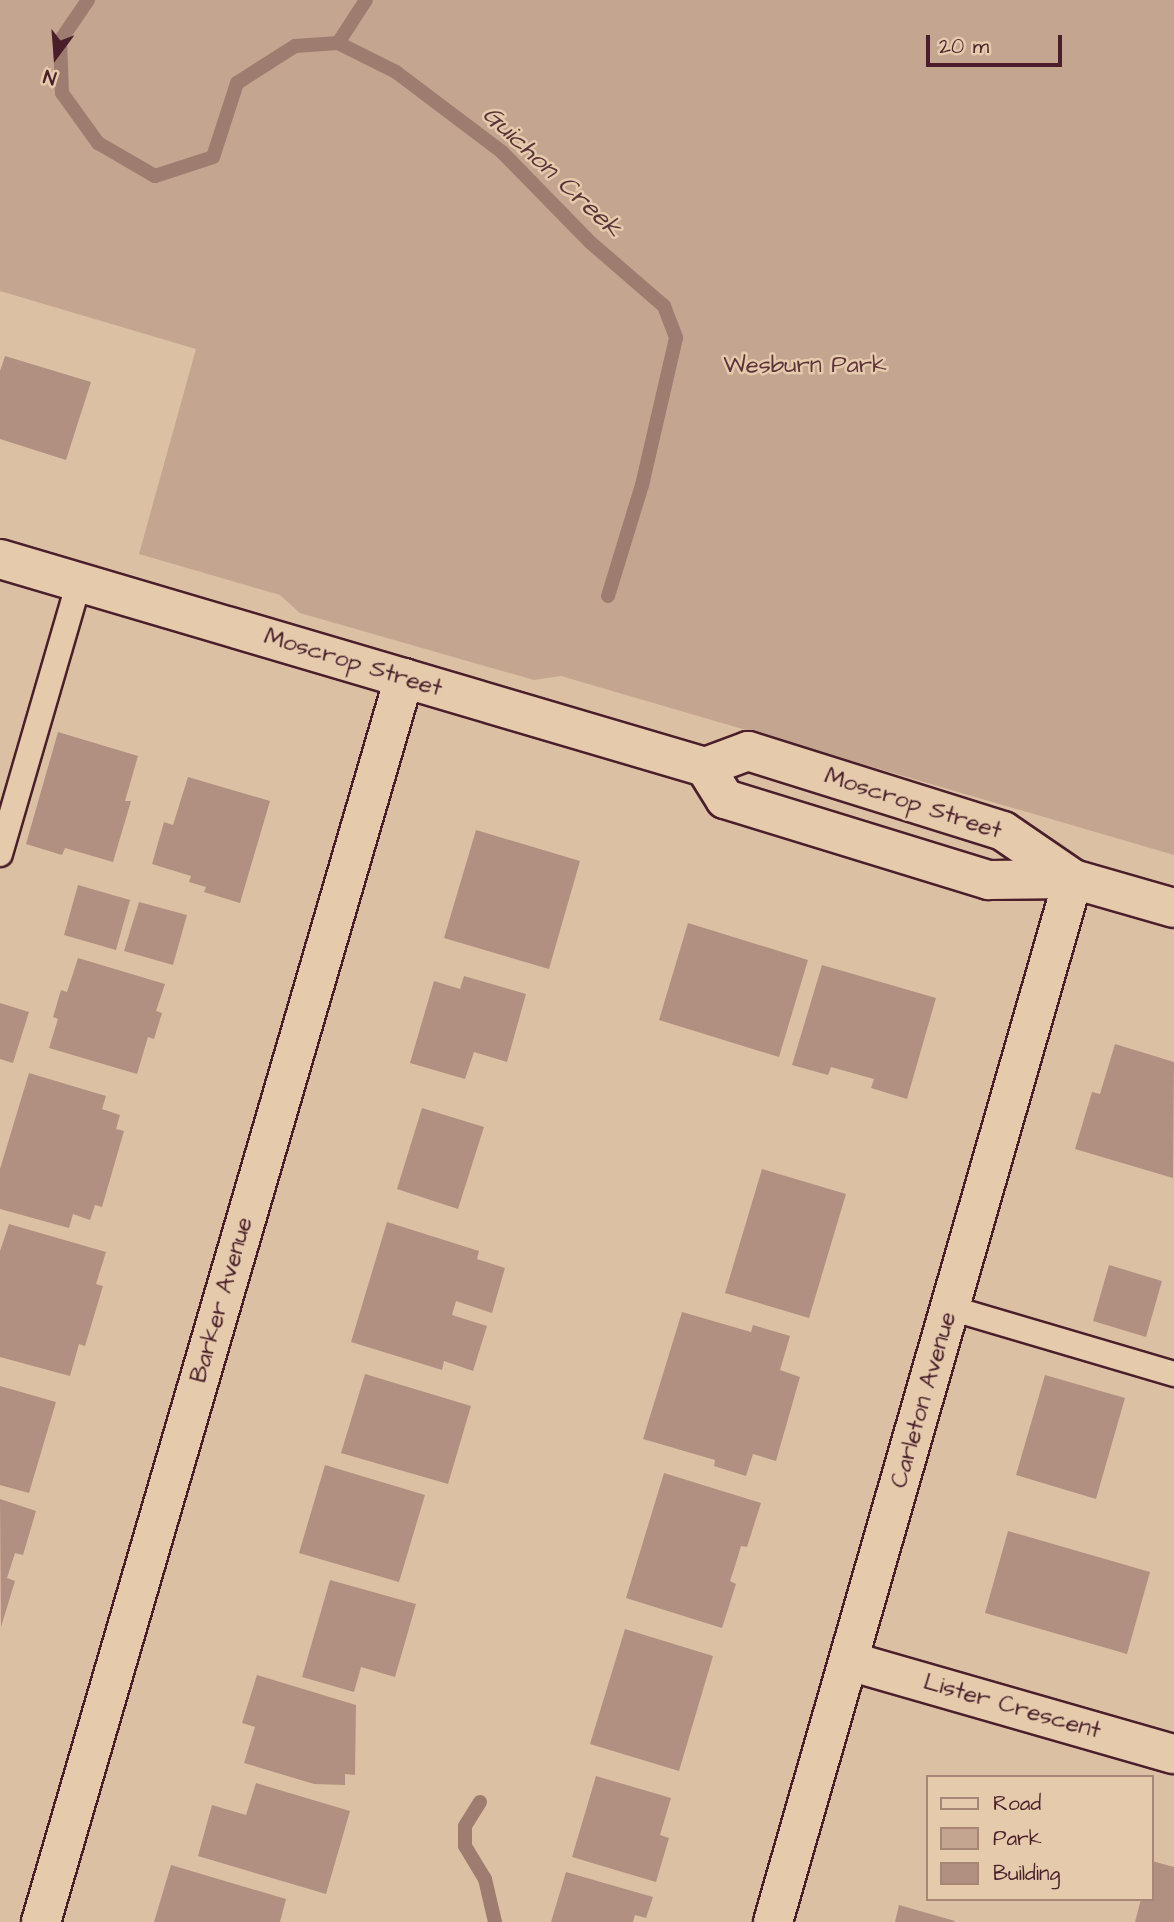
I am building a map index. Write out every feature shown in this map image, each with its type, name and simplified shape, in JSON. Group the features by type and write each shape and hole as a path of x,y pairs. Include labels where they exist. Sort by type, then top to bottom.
{"street":[{"name":"Moscrop Street","path":"0,559 705,768 748,751 1003,831 1073,878 1174,908"},
{"name":"Barker Avenue","path":"41,1922 404,678"},
{"name":"Moscrop Street","path":"705,768 725,799 989,880 1073,878"},
{"name":"Carleton Avenue","path":"773,1922 1073,878"},
{"name":"Lister Crescent","path":"849,1661 1174,1754"}],"lane":[{"path":"0,854 79,582"},
{"path":"950,1308 1174,1374"}],"green space":[{"name":"Wesburn Park","path":"0,0 1174,0 1174,855 561,676 534,680 300,613 280,595 139,554 196,349 0,291"}],"building":[{"path":"5,356 91,382 66,460 0,439 0,371"},
{"path":"58,732 138,756 125,801 131,801 113,862 65,848 62,855 26,844"},
{"path":"188,777 270,801 240,903 204,892 206,887 189,882 191,876 152,864 164,822 173,825"},
{"path":"476,830 580,861 549,969 444,938"},
{"path":"78,885 130,900 116,950 64,935"},
{"path":"139,902 187,915 173,965 124,951"},
{"path":"688,923 808,960 779,1057 659,1020"},
{"path":"78,958 165,984 156,1011 162,1013 154,1039 148,1037 137,1074 49,1048 58,1019 53,1017 61,990 67,992"},
{"path":"822,965 936,998 907,1099 871,1088 874,1079 831,1067 828,1075 792,1065"},
{"path":"464,976 526,994 507,1062 474,1052 465,1079 410,1063 434,981 460,989"},
{"path":"0,1003 29,1012 13,1063 0,1059"},
{"path":"1115,1044 1174,1062 1173,1178 1075,1149 1092,1092 1100,1094"},
{"path":"29,1073 106,1096 102,1109 120,1115 116,1129 124,1131 102,1207 95,1205 90,1220 73,1214 69,1228 0,1209 0,1169"},
{"path":"422,1108 484,1127 458,1209 397,1189"},
{"path":"762,1169 846,1194 809,1318 725,1293"},
{"path":"387,1222 479,1251 477,1259 505,1268 492,1313 456,1301 452,1315 487,1326 473,1371 444,1361 442,1370 351,1342"},
{"path":"9,1224 106,1252 96,1284 103,1286 85,1346 79,1344 70,1376 0,1357 0,1251"},
{"path":"1109,1265 1162,1281 1146,1337 1093,1321"},
{"path":"682,1312 751,1332 753,1325 790,1336 780,1370 800,1377 776,1461 753,1454 746,1476 714,1466 715,1460 643,1439"},
{"path":"365,1374 471,1406 448,1484 341,1453"},
{"path":"1045,1375 1125,1398 1096,1499 1016,1475"},
{"path":"0,1386 56,1402 29,1493 0,1485"},
{"path":"325,1465 425,1495 399,1582 299,1553"},
{"path":"664,1473 761,1503 747,1547 741,1546 730,1581 736,1584 722,1628 626,1598"},
{"path":"0,1499 36,1511 23,1555 15,1553 7,1578 15,1581 1,1627"},
{"path":"1008,1531 1150,1572 1127,1654 985,1613"},
{"path":"330,1580 416,1604 395,1677 361,1667 354,1692 302,1677"},
{"path":"625,1629 713,1656 679,1771 590,1744"},
{"path":"257,1675 356,1705 355,1775 345,1774 345,1785 314,1784 244,1763 255,1727 242,1723"},
{"path":"596,1776 671,1798 660,1835 669,1838 656,1882 572,1857"},
{"path":"256,1783 350,1811 326,1894 198,1856 212,1805 246,1815"},
{"path":"1153,1861 1174,1867 1174,1922 1135,1922 1140,1901 1153,1901"},
{"path":"171,1865 286,1899 280,1922 154,1922"},
{"path":"566,1872 653,1897 646,1918 635,1915 633,1922 551,1922"},
{"path":"899,1905 955,1921 895,1922"}],"waterway":[{"name":"Guichon Creek","path":"88,0 60,41 62,93 98,143 155,176 213,157 237,83 295,46 338,43 396,72 502,152 590,242 664,306 676,338 642,485 608,596"},
{"path":"338,43 366,0"},
{"name":"Guichon Creek","path":"480,1802 465,1826 465,1846 485,1879 495,1922"}]}
